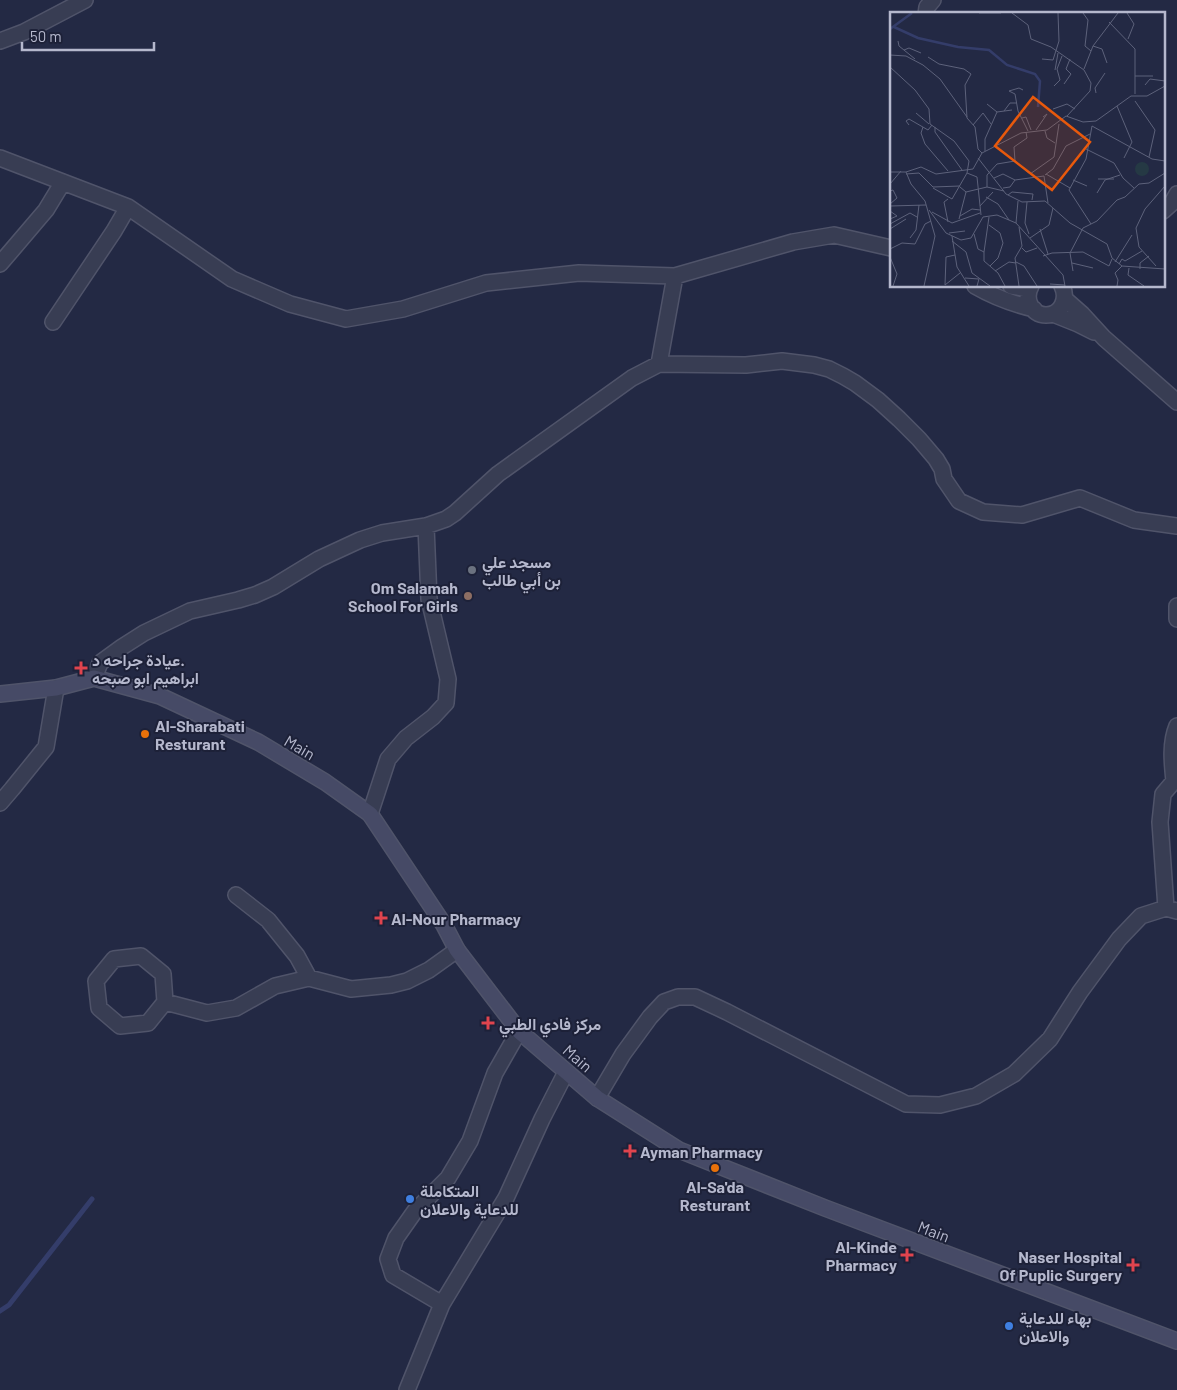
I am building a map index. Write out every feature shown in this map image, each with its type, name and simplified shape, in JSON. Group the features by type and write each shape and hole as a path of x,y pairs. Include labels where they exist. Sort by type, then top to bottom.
{"main road":[{"name":"Main","path":"0,694 56,688 94,678 160,696 258,742 325,782 370,814 444,925 457,950 519,1031 597,1098 679,1150 825,1208 1177,1341"}],"street":[{"path":"0,41 24,32 86,0"},
{"path":"926,12 927,7 933,0"},
{"path":"0,158 128,207 232,279 290,304 346,319 403,309 486,283 579,273 675,276 793,242 834,235 890,248"},
{"path":"0,264 46,210 63,182"},
{"path":"1164,210 1172,203 1177,194"},
{"path":"53,322 128,207"},
{"path":"658,364 675,276"},
{"path":"979,288 1010,303 1034,309"},
{"path":"1030,288 1028,301 1034,309 1041,314 1047,315 1053,314 1062,306 1064,290"},
{"path":"1064,290 1082,314 1104,338 1177,402"},
{"path":"1053,314 1078,324 1104,338"},
{"path":"94,678 100,663 122,647 168,621 190,611 255,595 319,559 360,540 389,532 426,526 455,513 498,474 632,378 658,364 746,365 782,361 829,369 855,383 899,419 936,459 942,469 944,478 959,500 983,512 1022,515 1080,498 1134,520 1177,526"},
{"path":"370,814 388,759 406,738 433,717 446,703 448,679 429,599 426,526"},
{"path":"1177,606 1177,619"},
{"path":"0,802 46,747 56,688"},
{"path":"597,1098 623,1054 650,1017 664,1002 678,996 695,998 727,1012 906,1104 940,1105 976,1096 1014,1074 1050,1039 1080,992 1119,939 1141,916 1172,909 1160,822 1163,794 1174,780 1172,757 1174,734 1177,726"},
{"path":"236,895 268,920 296,956 309,978"},
{"path":"165,1002 207,1013 236,1008 275,986 309,978 351,989 391,985 407,981 429,970 457,950"},
{"path":"141,956 163,974 165,1002 148,1023 120,1026 99,1008 96,980 114,959 141,956"},
{"path":"442,1304 393,1275 388,1259 396,1238 415,1210 453,1171 470,1141 495,1073 519,1031"},
{"path":"407,1390 442,1304 506,1198 566,1072"}],"waterway":[{"path":"0,1311 9,1305 92,1199"}],"place":[{"name":"مسجد علي بن أبي طالب","path":"472,570"},
{"name":"Om Salamah School For Girls","path":"468,596"},
{"name":"عيادة جراحه د. ابراهيم ابو صبحه","path":"81,668"},
{"name":"Al-Sharabati Resturant","path":"145,734"},
{"name":"Al-Nour Pharmacy","path":"381,918"},
{"name":"مركز فادي الطبي","path":"488,1023"},
{"name":"Ayman Pharmacy","path":"630,1151"},
{"name":"Al-Sa'da Resturant","path":"715,1168"},
{"name":"المتكاملة للدعاية والاعلان","path":"410,1199"},
{"name":"Al-Kinde Pharmacy","path":"907,1255"},
{"name":"Naser Hospital Of Puplic Surgery","path":"1133,1265"},
{"name":"بهاء للدعاية والاعلان","path":"1009,1326"}]}
